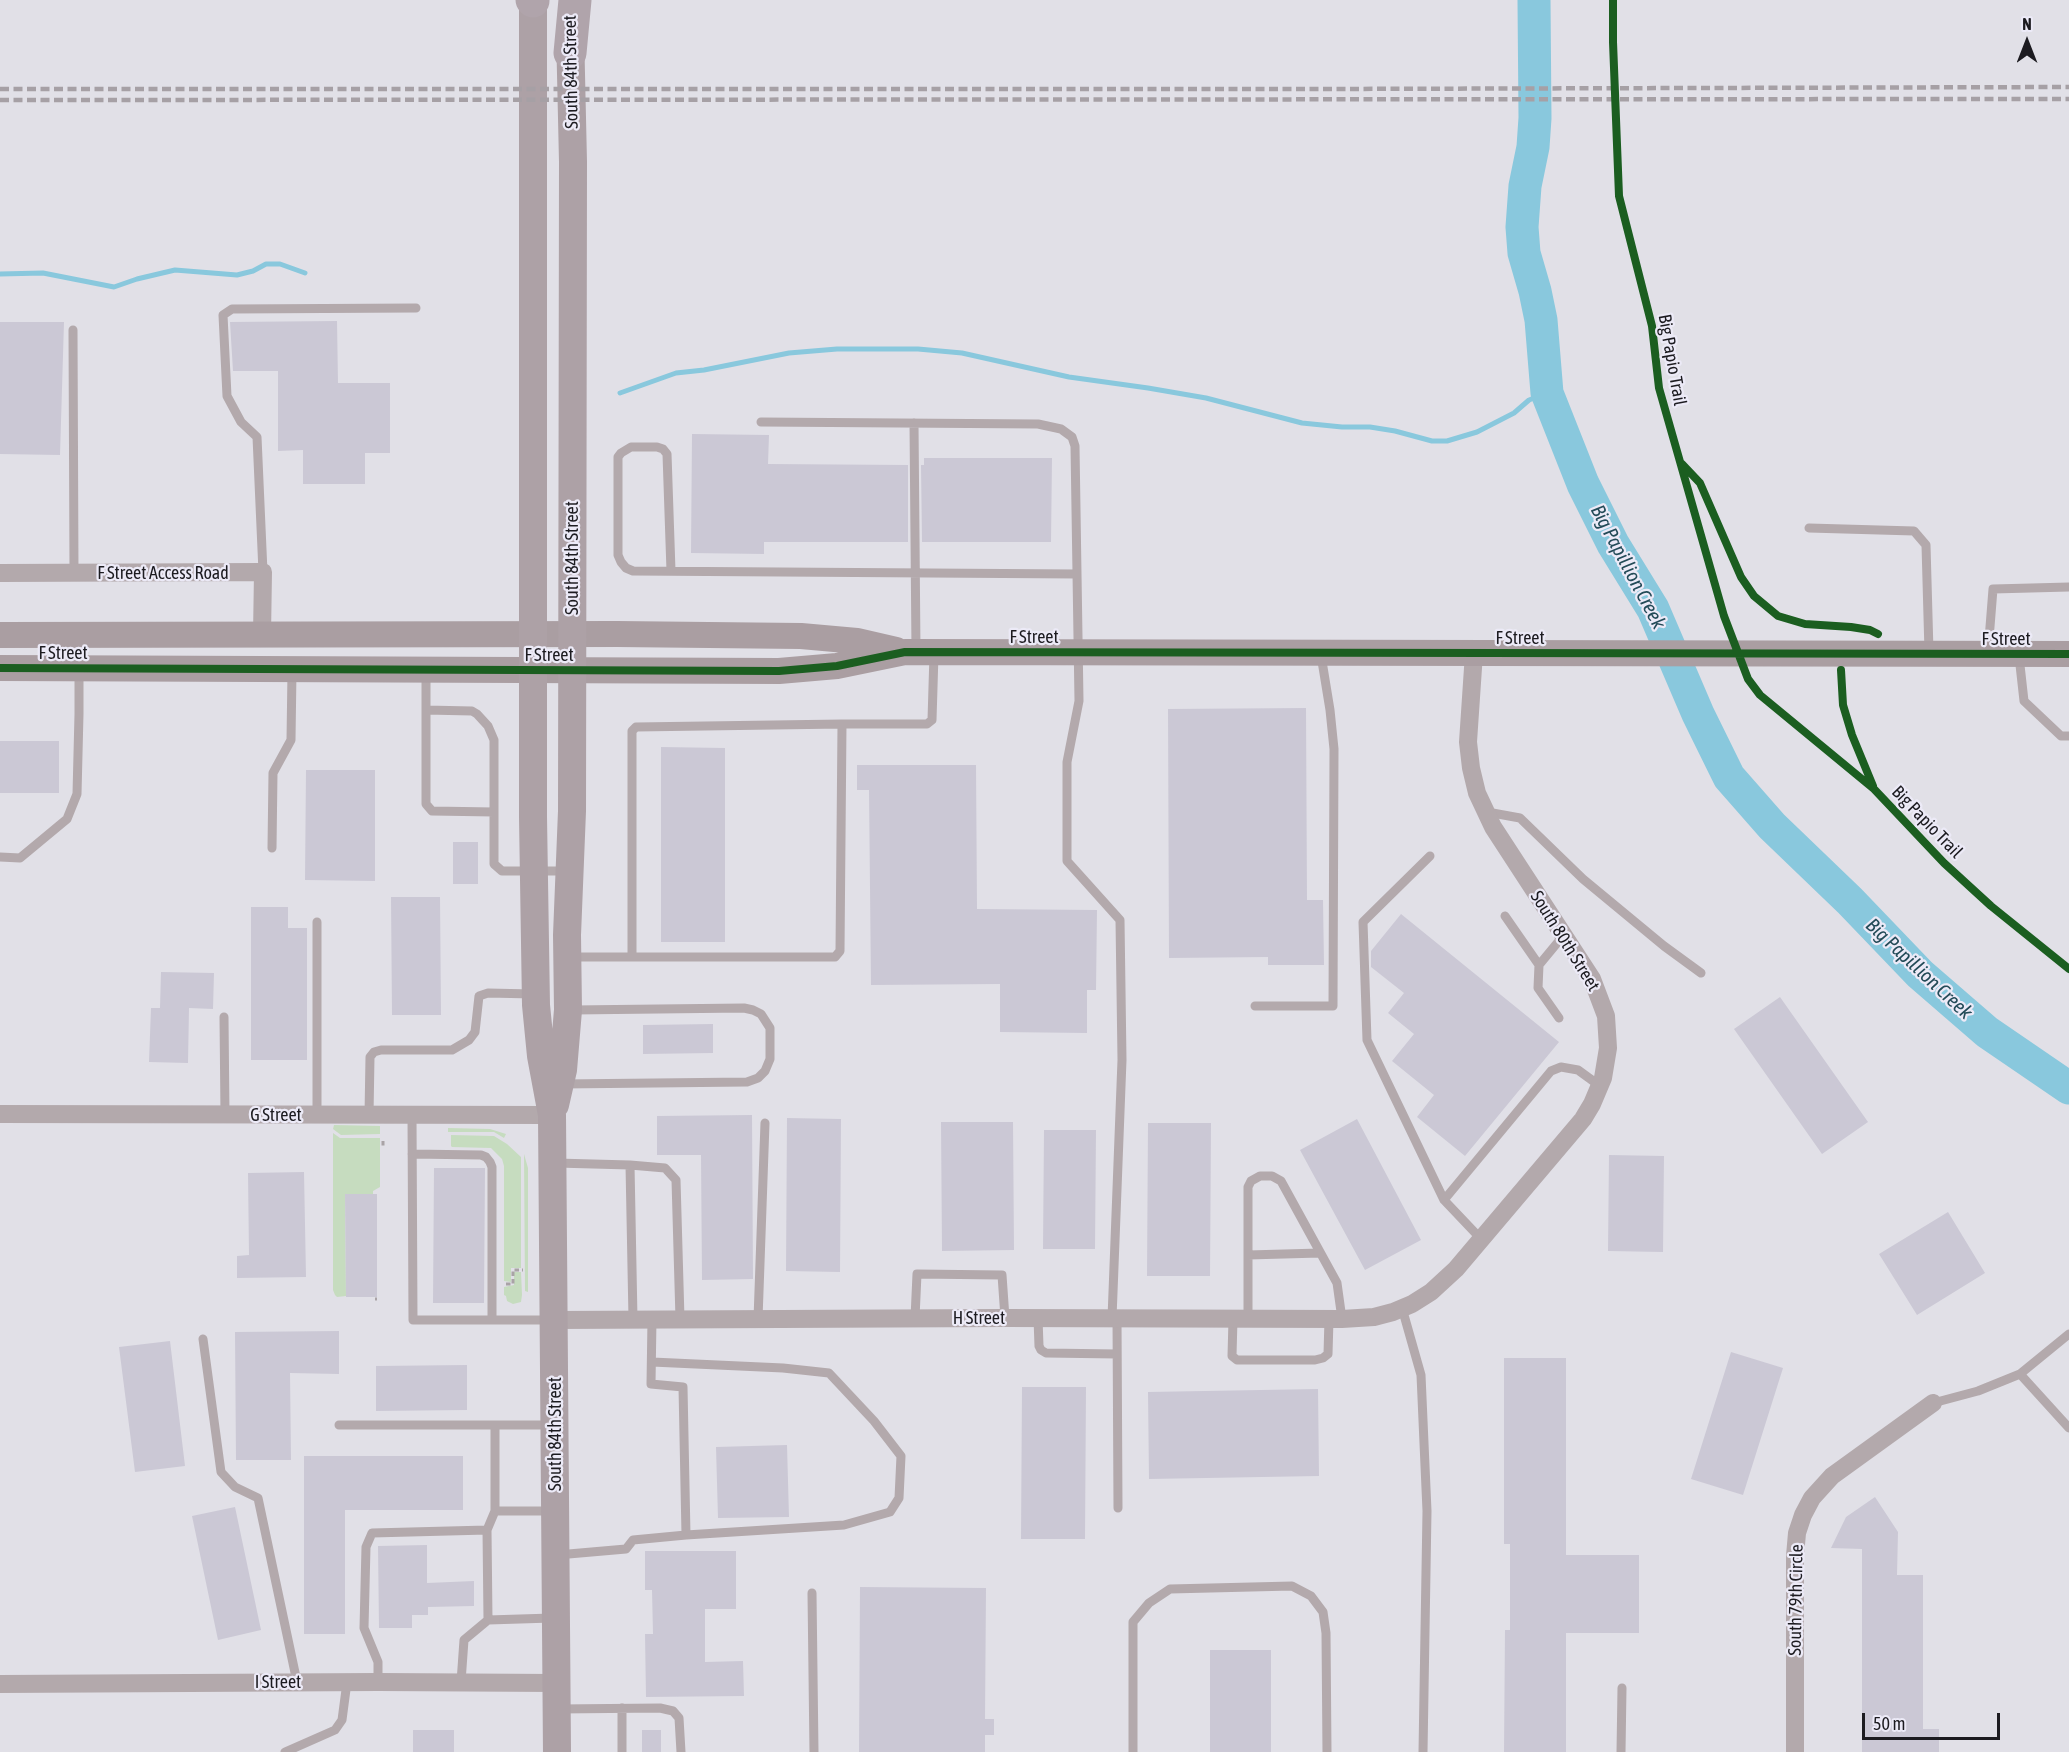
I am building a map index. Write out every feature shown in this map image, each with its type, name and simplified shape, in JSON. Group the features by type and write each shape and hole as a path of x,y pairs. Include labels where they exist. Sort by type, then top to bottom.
{"highway":[{"path":"570,53 575,0"}],"main road":[{"name":"South 84th Street","path":"532,0 534,871 536,994 541,1056 552,1115 557,1752"},
{"name":"South 84th Street","path":"552,1115 563,1070 568,1010 572,811 573,162 569,0"}],"street":[{"name":"F Street Access Road","path":"0,573 263,572"},
{"path":"262,635 263,572"},
{"name":"F Street","path":"0,635 801,636 857,641 918,652"},
{"name":"F Street","path":"0,668 779,670 837,666 918,652 2069,654"},
{"name":"South 80th Street","path":"1402,1308 1431,1292 1444,1281 1583,1119 1600,1086 1608,1048 1606,1016 1592,979 1485,811 1477,793 1468,742 1474,653"},
{"name":"G Street","path":"0,1114 552,1115"},
{"name":"H Street","path":"555,1320 1336,1319 1374,1317 1402,1308"},
{"name":"South 79th Circle","path":"1795,1752 1794,1556 1797,1533 1803,1515 1812,1498 1832,1476 1934,1403"},
{"name":"I Street","path":"0,1684 461,1682 556,1696"}],"lane":[{"path":"263,572 257,437 241,422 227,396 223,315 232,309 416,308"},
{"path":"73,330 74,573"},
{"path":"761,422 1038,424 1061,429 1072,437 1075,446 1079,701 1067,762 1067,861 1120,920 1122,1060 1114,1318 1117,1354 1118,1508"},
{"path":"632,957 632,731 636,727 927,724 932,720 918,652 914,572 914,423"},
{"path":"671,571 667,454 663,449 657,447 631,447 618,457 618,555 626,568 633,571 1077,574"},
{"path":"1809,528 1914,531 1926,546 1929,654"},
{"path":"1988,654 1993,590 2069,587"},
{"path":"1255,1006 1333,1006 1334,750 1320,653"},
{"path":"2019,654 2024,701 2061,736 2069,736"},
{"path":"0,857 20,858 67,819 77,794 80,714 78,668"},
{"path":"272,848 273,772 291,740 292,669"},
{"path":"426,670 426,804 432,811 494,812"},
{"path":"426,710 472,711 488,726 494,740 494,864 502,871 569,871"},
{"path":"568,957 835,957 840,951 842,724"},
{"path":"1485,811 1520,818 1583,879 1664,946 1701,973"},
{"path":"1430,856 1363,922 1367,1040 1444,1200 1481,1239"},
{"path":"1505,916 1539,965"},
{"path":"317,922 317,1115"},
{"path":"1559,1018 1538,988 1539,965 1563,936"},
{"path":"369,1115 370,1057 374,1052 381,1050 453,1050 469,1040 476,1032 479,996 488,993 536,994"},
{"path":"560,1084 747,1082 758,1078 765,1071 770,1059 770,1028 761,1014 753,1010 744,1008 568,1010"},
{"path":"224,1017 225,1115"},
{"path":"1444,1200 1551,1071 1561,1067 1578,1070 1600,1086"},
{"path":"412,1115 413,1320 555,1320"},
{"path":"758,1319 765,1123"},
{"path":"412,1154 481,1155 490,1162 492,1320"},
{"path":"553,1163 665,1168 676,1180 680,1319"},
{"path":"630,1165 633,1319"},
{"path":"1260,1176 1272,1176 1281,1180 1320,1253 1337,1284 1336,1319 1328,1354 1315,1360 1237,1360 1232,1356 1241,1319 1248,1255 1248,1187 1251,1180 1260,1176"},
{"path":"1248,1255 1320,1253"},
{"path":"915,1318 917,1274 1002,1275 1005,1318"},
{"path":"1402,1308 1422,1375 1427,1511 1423,1752"},
{"path":"1038,1318 1039,1346 1046,1353 1117,1354"},
{"path":"652,1319 651,1384 683,1387 686,1535"},
{"path":"1934,1403 1978,1391 2020,1374 2069,1334"},
{"path":"203,1339 221,1472 235,1488 258,1498 297,1682"},
{"path":"555,1555 626,1549 633,1540 844,1525 890,1512 899,1498 901,1456 874,1421 829,1373 783,1368 652,1362"},
{"path":"2020,1374 2069,1428"},
{"path":"339,1425 555,1425"},
{"path":"488,1620 487,1530 495,1511 495,1425"},
{"path":"495,1511 555,1511"},
{"path":"378,1682 378,1662 364,1628 366,1547 372,1533 487,1530"},
{"path":"1133,1752 1133,1622 1149,1603 1170,1590 1292,1586 1311,1596 1323,1612 1326,1633 1327,1752"},
{"path":"812,1593 814,1752"},
{"path":"461,1682 464,1641 488,1620 555,1618"},
{"path":"285,1752 335,1730 342,1720 347,1682"},
{"path":"1621,1752 1622,1688"},
{"path":"556,1696 622,1708 660,1708 673,1712 679,1718 681,1752"},
{"path":"622,1708 622,1752"}],"path":[{"path":"383,1141 383,1148"},
{"path":"504,1284 513,1284 513,1270 523,1270"}],"green space":[{"path":"334,1125 380,1126 380,1134 341,1135 333,1129"},
{"path":"448,1128 490,1129 506,1134 504,1138 494,1132 448,1132"},
{"path":"333,1133 340,1138 380,1138 380,1187 373,1191 373,1194 345,1194 346,1296 337,1297 333,1290"},
{"path":"451,1135 494,1136 521,1157 521,1268 511,1268 511,1282 504,1281 504,1166 502,1159 491,1148 452,1147"},
{"path":"524,1154 528,1168 528,1292 525,1291"},
{"path":"514,1272 521,1272 522,1295 521,1302 513,1304 507,1301 504,1287 514,1285"}],"building":[{"path":"337,321 338,383 390,383 390,453 365,453 365,484 303,484 303,450 278,451 278,371 233,371 230,322"},
{"path":"0,322 64,322 60,455 0,454"},
{"path":"692,434 769,435 768,464 908,465 908,542 764,542 764,554 691,553"},
{"path":"924,458 1052,458 1051,542 922,542 921,465 924,465"},
{"path":"1306,708 1307,900 1323,900 1324,965 1268,965 1268,957 1169,958 1168,709"},
{"path":"0,741 59,741 59,793 0,793"},
{"path":"661,747 725,748 725,942 661,942"},
{"path":"857,765 976,765 977,909 1097,910 1096,990 1087,990 1087,1033 1000,1032 1000,984 871,985 869,790 857,790"},
{"path":"306,770 375,770 375,881 305,880"},
{"path":"453,842 478,842 478,884 453,884"},
{"path":"391,897 440,897 441,1015 392,1015"},
{"path":"251,907 288,907 288,928 307,928 307,1060 251,1060"},
{"path":"1401,914 1559,1042 1465,1156 1417,1117 1434,1095 1392,1061 1414,1034 1388,1013 1404,993 1371,967 1371,951"},
{"path":"161,972 214,973 213,1009 189,1008 188,1063 149,1062 151,1008 160,1008"},
{"path":"1780,997 1868,1122 1822,1154 1734,1029"},
{"path":"713,1024 713,1053 643,1054 643,1025"},
{"path":"752,1115 753,1279 702,1280 701,1155 657,1155 657,1116"},
{"path":"787,1118 841,1119 840,1272 786,1271"},
{"path":"1357,1119 1421,1240 1365,1270 1300,1150"},
{"path":"941,1122 1013,1122 1014,1250 942,1251"},
{"path":"1148,1123 1211,1123 1210,1276 1147,1276"},
{"path":"1044,1130 1096,1130 1095,1249 1043,1249"},
{"path":"1609,1155 1664,1156 1663,1252 1608,1251"},
{"path":"434,1168 485,1168 484,1303 433,1303"},
{"path":"304,1172 306,1277 237,1278 237,1256 249,1255 248,1173"},
{"path":"345,1194 377,1194 377,1297 346,1297"},
{"path":"1948,1212 1985,1273 1917,1315 1879,1254"},
{"path":"339,1331 339,1374 290,1373 291,1460 236,1460 235,1332"},
{"path":"170,1341 185,1466 135,1472 119,1347"},
{"path":"1731,1352 1783,1368 1743,1495 1691,1479"},
{"path":"1504,1358 1566,1358 1566,1555 1639,1555 1639,1633 1566,1633 1566,1752 1504,1752 1505,1630 1510,1630 1510,1544 1504,1544"},
{"path":"467,1365 467,1410 376,1411 376,1366"},
{"path":"1022,1387 1086,1387 1085,1539 1021,1539"},
{"path":"1318,1389 1319,1476 1149,1479 1148,1392"},
{"path":"787,1445 789,1517 718,1518 716,1447"},
{"path":"304,1456 463,1456 463,1510 345,1510 345,1634 304,1634"},
{"path":"1875,1497 1898,1532 1897,1575 1923,1575 1923,1729 1939,1729 1939,1752 1862,1752 1862,1549 1831,1548 1846,1517"},
{"path":"235,1507 261,1630 218,1640 192,1516"},
{"path":"427,1545 427,1583 474,1581 474,1606 428,1607 428,1615 412,1615 412,1628 379,1628 378,1546"},
{"path":"645,1551 736,1551 736,1609 705,1609 705,1662 743,1661 744,1696 646,1697 645,1634 653,1634 652,1590 645,1590"},
{"path":"860,1587 986,1588 985,1719 994,1719 994,1735 985,1735 985,1752 859,1752"},
{"path":"1210,1650 1271,1650 1271,1752 1210,1752"},
{"path":"413,1730 454,1730 454,1752 413,1752"},
{"path":"642,1730 661,1730 661,1752 642,1752"}],"waterway":[{"name":"Big Papillion Creek","path":"1534,0 1535,118 1533,147 1525,186 1522,227 1524,253 1541,320 1547,393 1583,484 1613,544 1653,609 1698,714 1729,777 1772,826 1850,901 1920,974 1987,1032 2069,1088"},
{"path":"0,274 43,273 114,287 175,270 237,275 253,271 266,264 280,264 305,273"},
{"path":"620,393 676,373 704,370 789,353 837,349 918,349 962,353 1069,377 1206,398 1302,423 1370,427 1432,441 1447,441 1477,432 1514,413 1529,400 1547,393"}],"railway":[{"path":"0,89 2069,87"},
{"path":"0,100 2069,99"}],"cycle path":[{"name":"Big Papio Trail","path":"1613,0 1619,196 1652,326 1659,388 1724,616 1748,679 1760,695 1874,789 1944,863 1991,906 2069,969"},
{"path":"1682,464 1700,483 1741,577 1754,596 1778,616 1805,624 1851,627 1870,630 1878,634"},
{"path":"0,668 779,671 837,666 905,652 2069,654"},
{"path":"1841,670 1843,705 1852,735 1873,786"}]}
